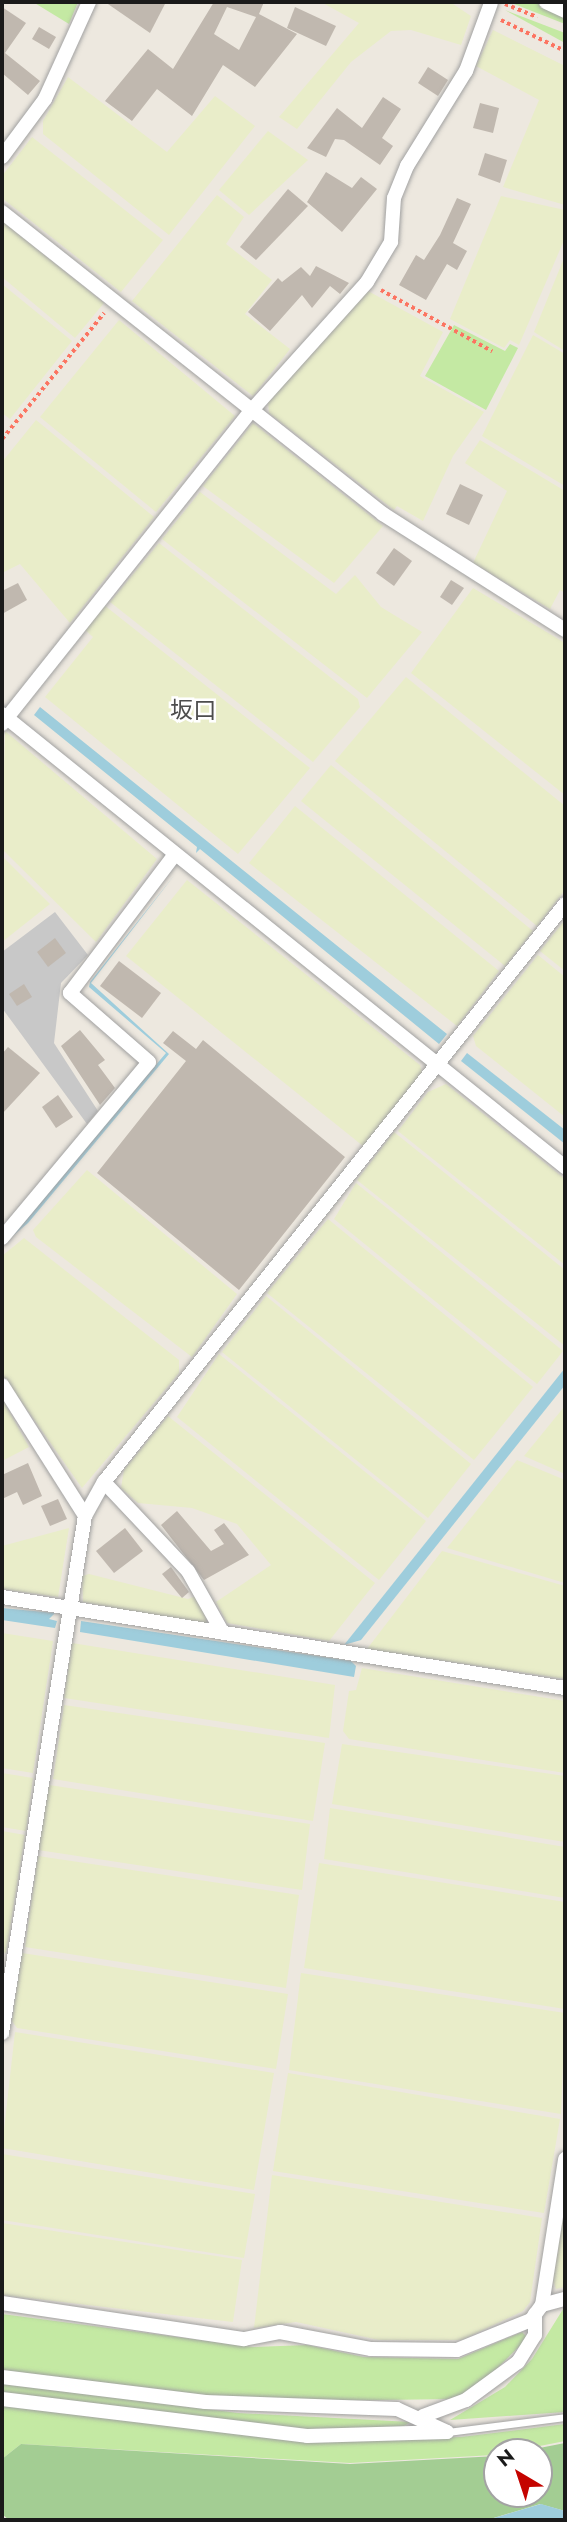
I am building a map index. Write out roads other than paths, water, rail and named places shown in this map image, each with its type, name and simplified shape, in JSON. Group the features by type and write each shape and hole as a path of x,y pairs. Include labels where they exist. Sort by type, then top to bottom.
{"street":[{"path":"2,157 45,99 89,2"},
{"path":"546,2 565,11"},
{"path":"487,7 466,71 407,166 394,198 391,242 367,282 251,411 3,719 565,1167"},
{"path":"2,212 383,514 565,630"},
{"path":"2,1238 149,1062 70,993 175,854"},
{"path":"2,2033 68,1608 85,1516 104,1482 565,904"},
{"path":"2,1385 85,1516"},
{"path":"104,1482 188,1571 223,1633"},
{"path":"2,1597 565,1688"},
{"path":"423,2416 466,2400 518,2362 536,2336 565,2160"},
{"path":"2,2303 244,2339 280,2332 408,2349 457,2350 565,2299"},
{"path":"2,2377 205,2402 397,2409 423,2416 447,2432"},
{"path":"2,2399 307,2436 447,2432"}],"lane":[{"path":"447,2432 565,2417"}],"water":[{"path":"40,707 447,1034 439,1044 200,849 196,853 197,847 34,715"},
{"path":"176,873 91,983 169,1054 28,1223 2,1245 166,1053 89,987 90,982"},
{"path":"467,1053 565,1130 565,1144 461,1061"},
{"path":"565,1368 565,1385 361,1640 344,1645"},
{"path":"2,1608 55,1613 49,1619 57,1621 55,1628 2,1620"},
{"path":"81,1621 351,1661 356,1666 354,1677 80,1632"},
{"path":"528,2508 553,2508 565,2511 565,2520 487,2520"}],"district":[{"name":"坂口","path":"193,710"}]}
